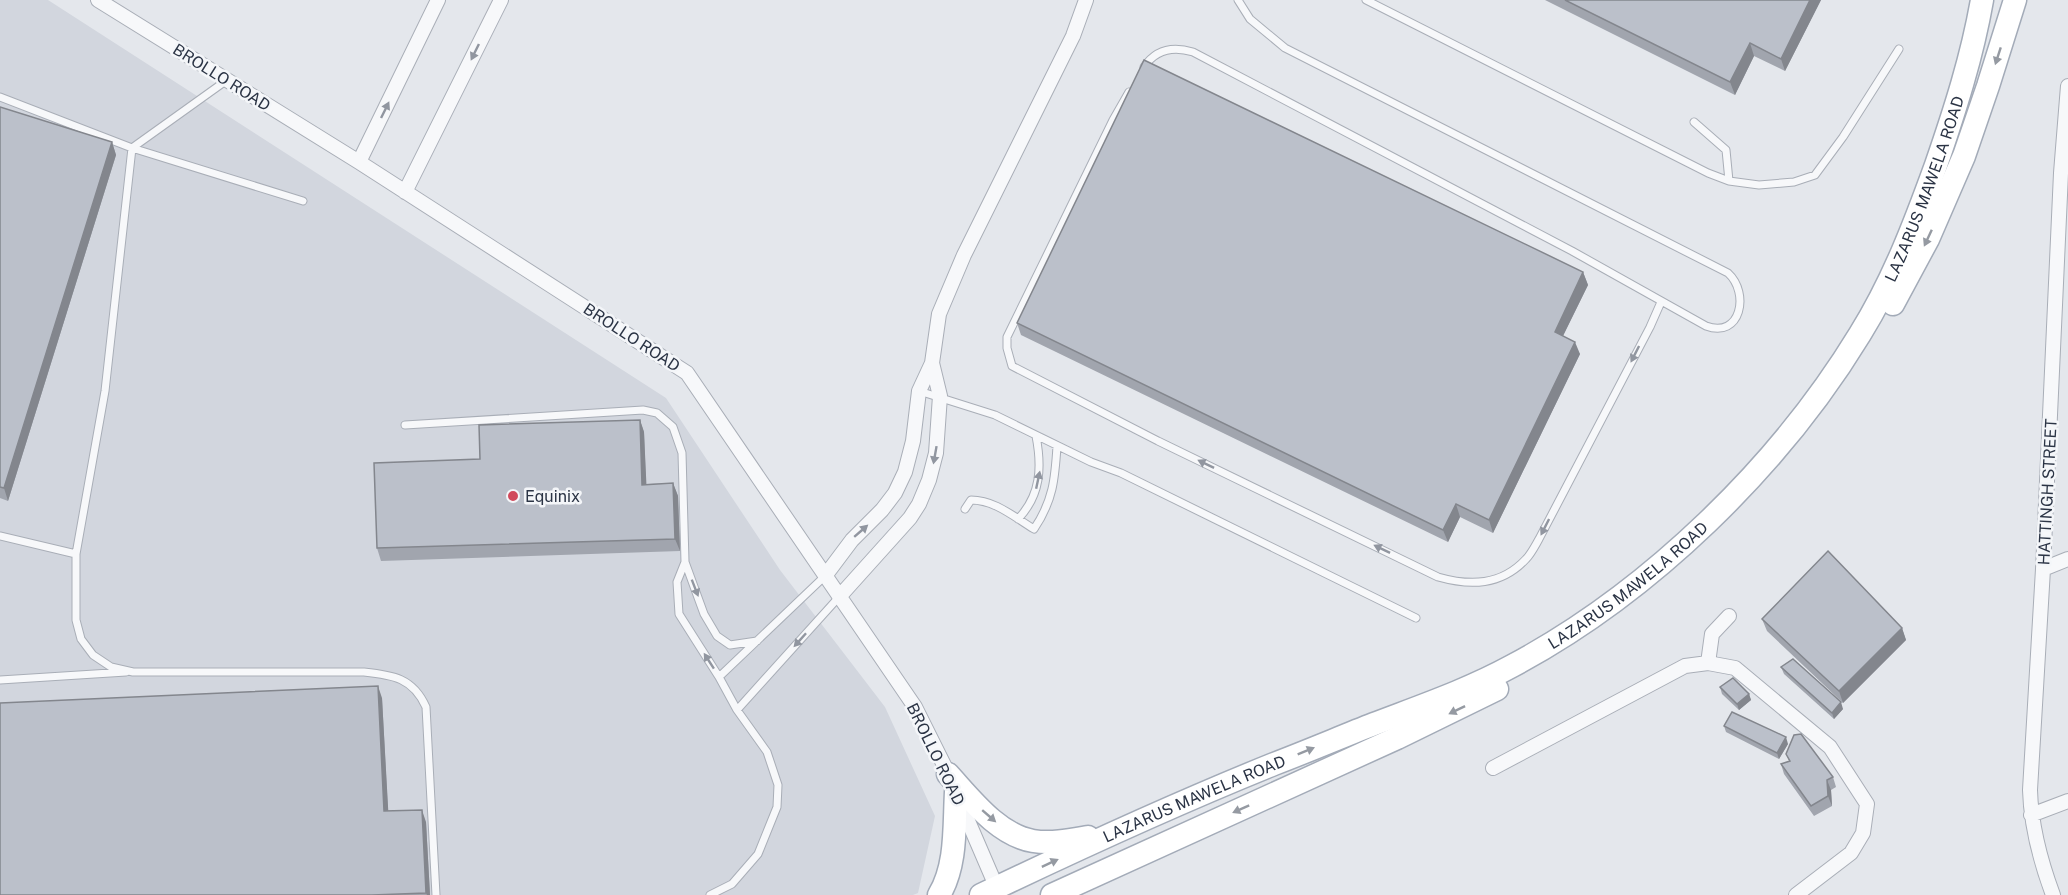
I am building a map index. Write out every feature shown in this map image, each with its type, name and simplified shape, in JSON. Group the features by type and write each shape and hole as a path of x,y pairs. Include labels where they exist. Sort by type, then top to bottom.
{"main road":[{"name":"LAZARUS MAWELA ROAD","path":"992,892 1131,826 1257,771 1439,700 1511,667 1609,604 1698,531 1740,489 1777,447 1836,372 1874,312 1916,222 1959,98 1975,38 1982,0"},
{"name":"LAZARUS MAWELA ROAD","path":"1052,895 1407,734 1528,674 1564,652 1649,592 1704,545 1790,454 1853,373 1879,330 1928,239 1964,156 2015,3"},
{"path":"952,783 990,817 1019,837 1032,841 1069,841 1131,826"},
{"path":"939,895 949,870 953,848 952,783"}],"street":[{"name":"BROLLO ROAD","path":"98,0 359,162 687,373 915,707 952,783 992,892"},
{"path":"359,162 438,0"},
{"path":"405,192 501,0"},
{"path":"825,576 852,540 871,523 895,493 905,472 910,456 919,391 932,363 939,314 951,282 1073,36 1086,0"},
{"name":"HATTINGH STREET","path":"2053,895 2035,841 2030,790 2043,569 2061,173 2068,86"},
{"path":"839,597 894,538 919,504 929,480 936,453 940,396 932,363"},
{"path":"2043,569 2068,560"},
{"path":"1708,663 1712,634 1729,616"},
{"path":"1493,768 1685,666 1708,663 1735,668 1830,747 1867,804 1863,833 1851,853 1796,895"},
{"path":"2031,815 2068,801"}],"lane":[{"path":"1140,73 1159,52 1179,48 1193,52 1572,251 1661,302 1716,330 1727,327 1733,321 1740,303 1740,294 1733,278 1711,263 1285,48 1250,19 1238,0"},
{"path":"1366,0 1708,173 1729,181 1759,185 1794,182 1815,175 1843,137 1899,49"},
{"path":"133,672 111,667 93,655 81,639 76,620 76,554 105,392 132,148 227,80"},
{"path":"1135,82 1113,120 1007,337 1007,348 1012,366 1158,441 1438,577 1467,584 1492,580 1526,559 1539,539 1661,302"},
{"path":"0,97 132,148 303,201"},
{"path":"1694,122 1726,150 1729,181"},
{"path":"919,391 994,415 1091,462 1121,473 1416,618"},
{"path":"405,425 643,410 657,413 673,427 682,453 685,562 704,614 717,636 730,645 758,641"},
{"path":"1018,519 1027,510 1040,478 1040,457 1036,436"},
{"path":"964,509 971,500 983,500 999,507 1034,529 1048,506 1054,483 1057,446"},
{"path":"0,536 76,554"},
{"path":"685,562 677,582 679,614 737,710 767,752 778,785 777,807 758,854 732,885 710,895"},
{"path":"719,678 825,576"},
{"path":"737,710 839,597"},
{"path":"0,680 133,672 364,672 404,679 420,694 426,707 436,895"}],"shaded area":[{"path":"0,0 48,0 666,398 780,570 885,707 935,816 918,893 913,895 0,895"}],"building":[{"path":"1565,0 1810,0 1781,59 1750,43 1730,82"},
{"path":"1144,60 1583,272 1555,332 1575,342 1489,520 1456,504 1443,530 1017,323"},
{"path":"0,107 112,142 4,488 0,487"},
{"name":"Equinix","path":"640,420 642,485 673,483 675,539 377,548 374,463 480,459 479,425"},
{"path":"1828,551 1902,628 1839,691 1762,619"},
{"path":"1793,659 1841,702 1832,713 1781,667"},
{"path":"1733,678 1749,694 1737,704 1720,687"},
{"path":"378,686 384,811 422,810 426,893 0,895 0,703"},
{"path":"1732,712 1786,737 1777,753 1724,726"},
{"path":"1801,734 1833,777 1827,780 1828,796 1811,806 1781,764 1790,761 1786,754 1794,735"}],"place":[{"name":"Equinix","path":"513,496"}]}
